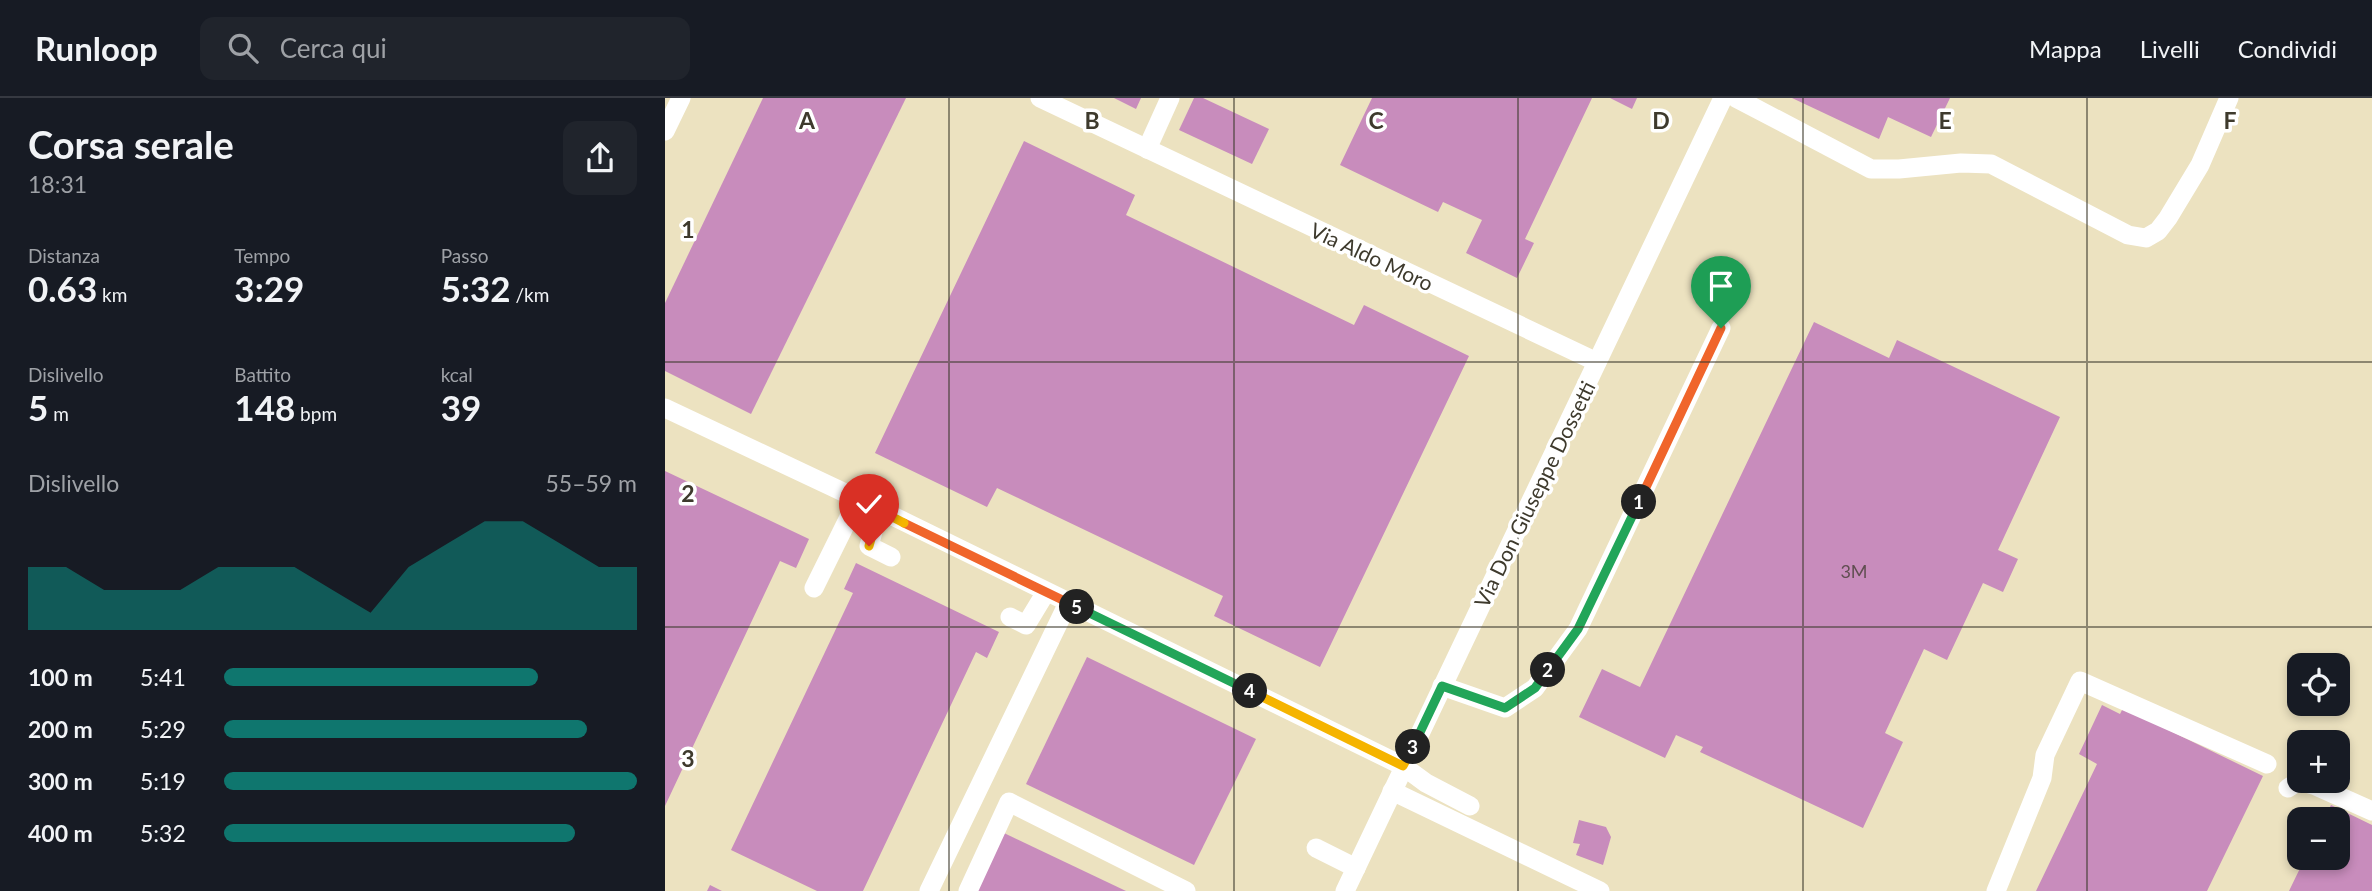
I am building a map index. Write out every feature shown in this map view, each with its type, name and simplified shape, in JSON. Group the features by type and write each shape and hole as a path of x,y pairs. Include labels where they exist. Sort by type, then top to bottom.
{"street":[{"path":"665,131 681,98"},
{"name":"Via Aldo Moro","path":"1040,98 1597,362"},
{"path":"1147,149 1170,98"},
{"name":"Via Don Giuseppe Dossetti","path":"1345,891 1723,98"},
{"path":"1736,98 1871,169 1961,163 1991,164 2128,235 2146,238 2158,231 2168,218 2200,165 2229,98"},
{"path":"1442,686 1505,708 1535,688 1578,629 1721,328"},
{"path":"665,408 1403,766 1426,783 1469,806"},
{"path":"814,588 857,499"},
{"path":"879,510 869,546 891,557"},
{"path":"1010,617 1026,625 1045,592"},
{"path":"929,891 1068,603"},
{"path":"1996,891 2042,778 2045,755 2080,681 2267,764"},
{"path":"1392,791 1600,891"},
{"path":"2332,793 2372,811"},
{"path":"968,891 1009,802 1187,891"},
{"path":"1316,848 1356,867"}],"building":[{"path":"763,98 906,98 751,414 665,371 665,303"},
{"path":"1114,98 1141,98 1136,109"},
{"path":"1194,98 1203,98 1269,129 1252,164 1179,130"},
{"path":"1372,98 1592,98 1525,239 1534,243 1517,278 1466,253 1482,220 1443,202 1438,212 1340,165"},
{"path":"1610,98 1637,98 1632,109"},
{"path":"1792,98 1950,98 1931,137 1888,117 1879,139"},
{"path":"1024,141 1135,195 1126,215 1354,325 1364,305 1469,356 1320,667 1214,616 1223,596 997,488 987,507 875,453"},
{"path":"1814,322 1889,358 1897,340 2060,417 1998,550 2018,559 2003,592 1983,583 1947,660 1924,649 1885,733 1903,742 1863,828 1700,752 1703,747 1676,735 1665,758 1579,717 1602,669 1640,687"},
{"path":"665,471 809,539 796,568 780,561 665,806"},
{"path":"856,563 999,632 987,658 976,652 863,891 817,891 731,850 853,593 844,589"},
{"path":"1087,657 1256,739 1194,865 1026,784"},
{"path":"2102,705 2120,714 2123,708 2263,776 2207,891 2036,891 2097,764 2079,754"},
{"path":"2350,814 2372,825 2372,891 2289,891 2299,870 2350,870"},
{"path":"1579,820 1606,827 1611,837 1603,865 1576,855 1580,844 1573,843"},
{"path":"1004,833 1126,891 976,891"},
{"path":"710,885 722,891 707,891"}],"route":[{"path":"869,546 879,510 1403,766 1442,686 1505,708 1535,688 1578,629 1721,328"}]}
